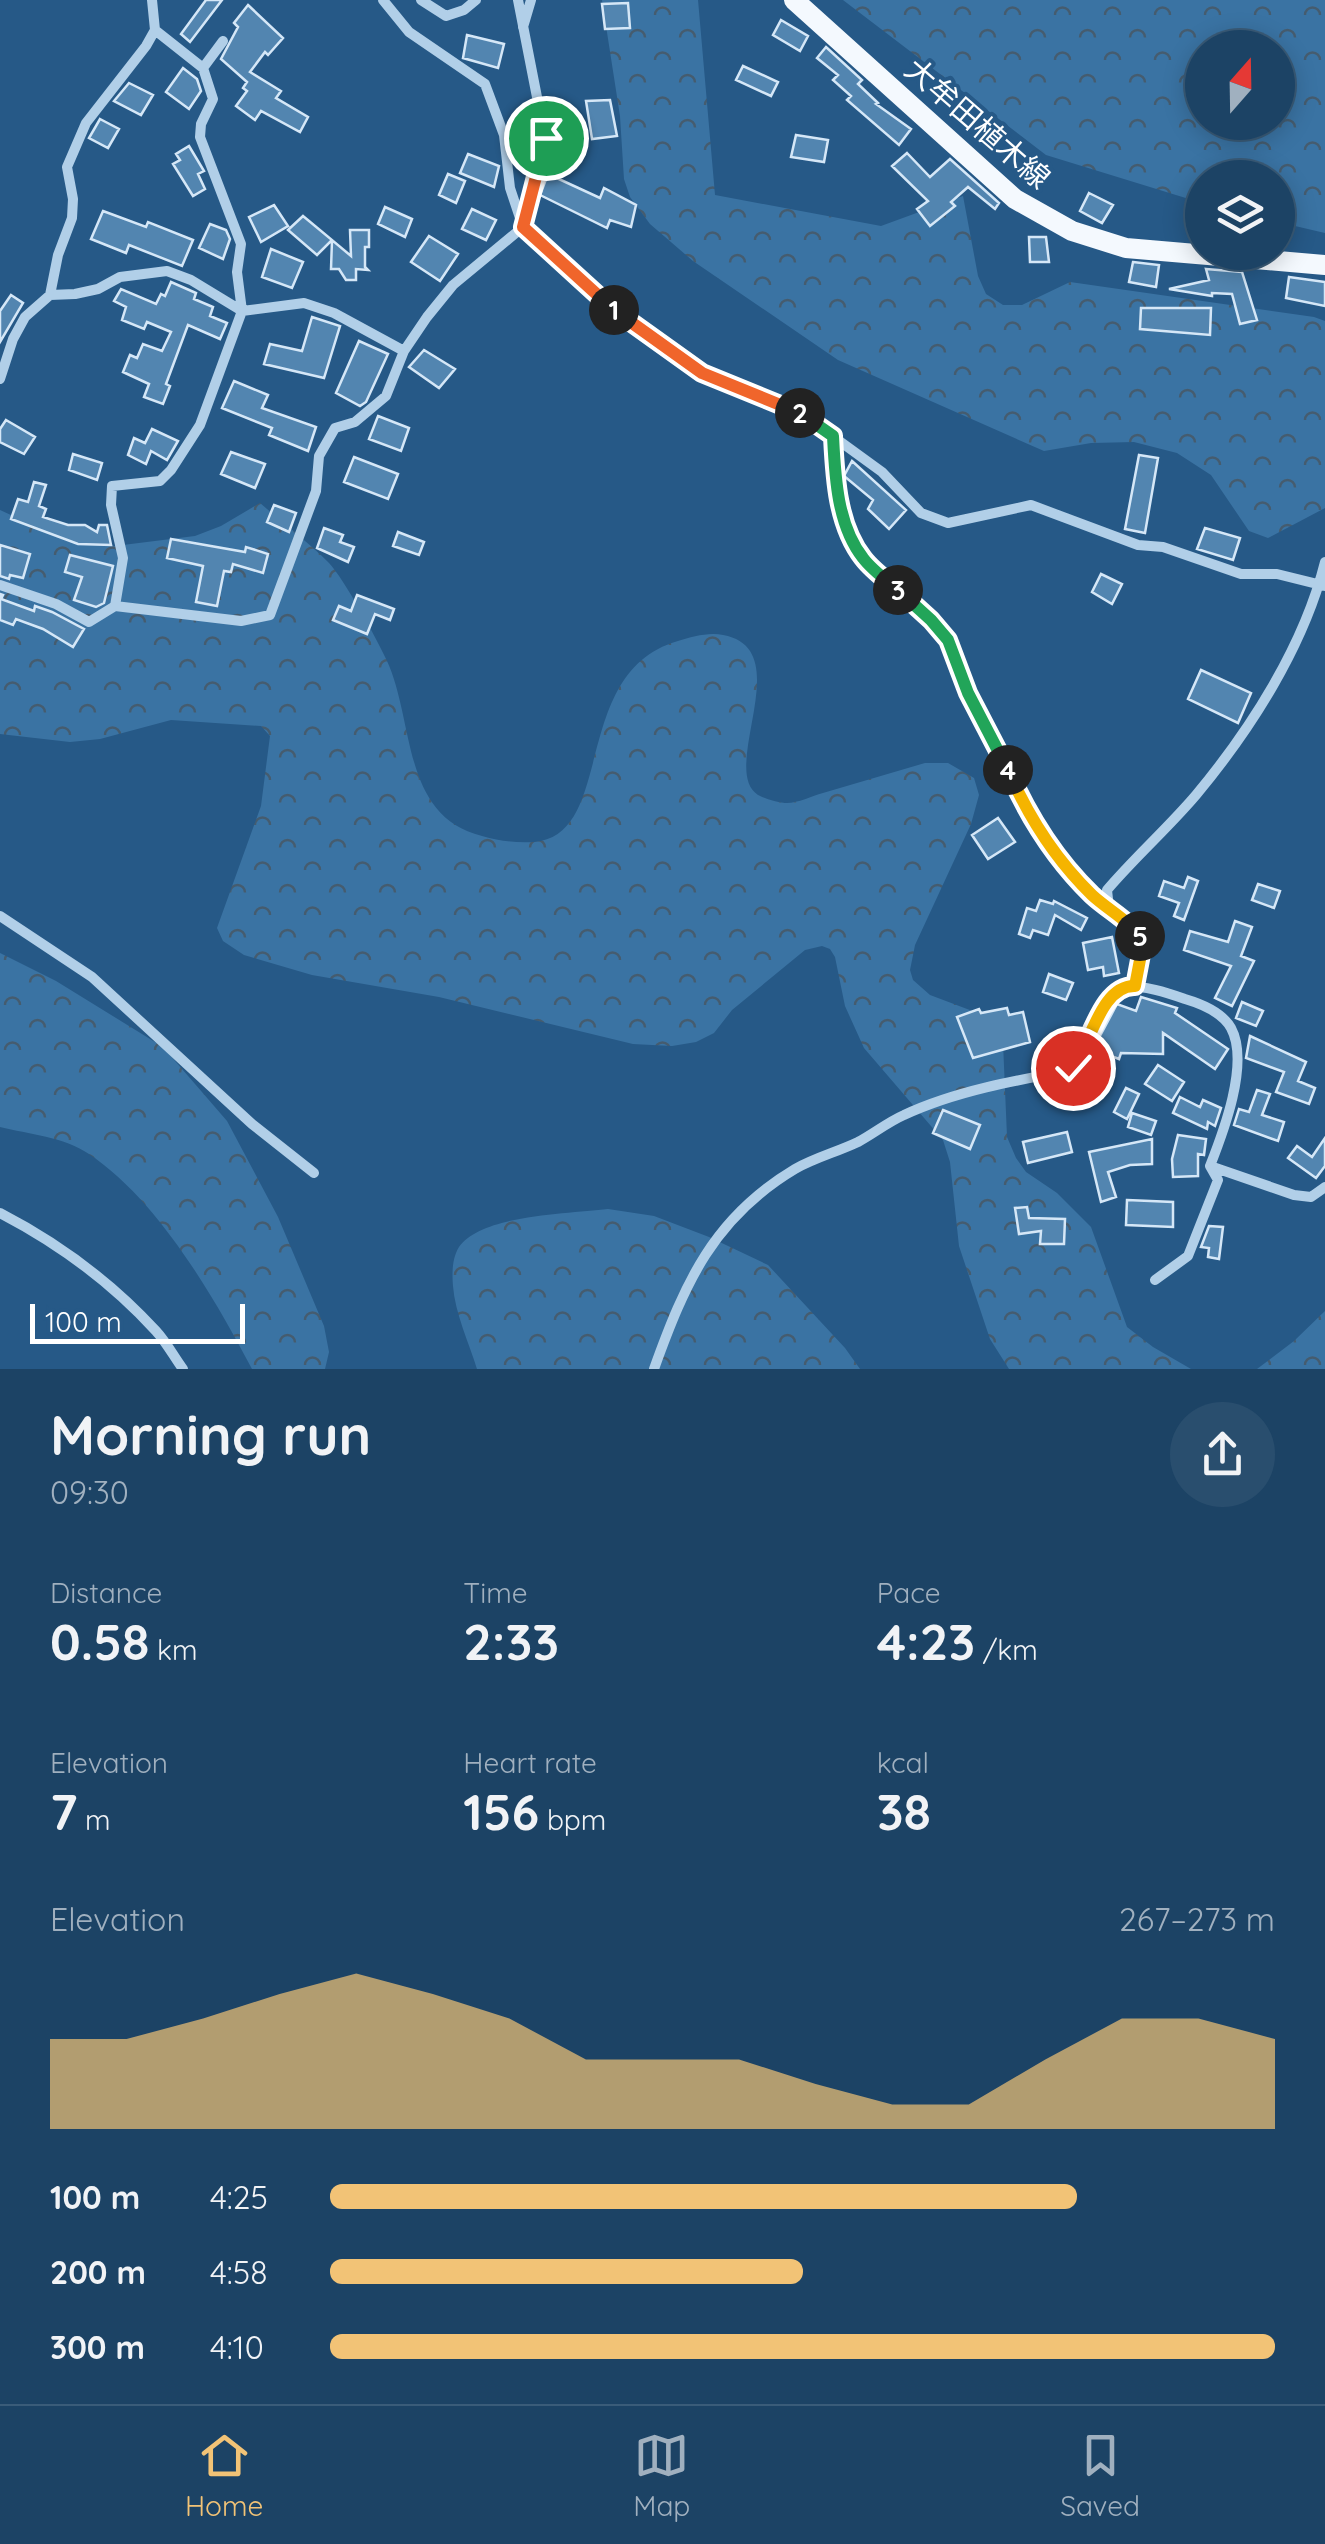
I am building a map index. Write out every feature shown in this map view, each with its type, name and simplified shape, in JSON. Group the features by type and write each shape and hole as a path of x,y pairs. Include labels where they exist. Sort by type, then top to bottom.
{"main road":[{"name":"大牟田植木線","path":"791,0 1015,199 1072,231 1126,248 1325,266"}],"street":[{"path":"0,379 25,317 50,295 58,255 72,218 67,166 86,122 155,30 152,0"},
{"path":"383,0 410,32 485,84 504,135 510,188 523,227 608,306 686,363 805,416 882,472 921,513 948,524 1031,505 1138,545 1163,547 1241,574 1277,574 1322,585"},
{"path":"420,0 446,16 464,10 476,0"},
{"path":"115,606 241,621 270,615 316,491 320,456 335,428 355,422 386,396 404,351 454,285 523,227 546,138 518,0"},
{"path":"522,28 531,0"},
{"path":"0,585 56,604 89,622 115,606 123,558 111,505 112,486 160,481 171,470 200,424 242,311 237,272 241,244 200,137 201,124 213,99 203,68 155,30"},
{"path":"203,68 223,41"},
{"path":"50,295 98,290 120,277 167,271 242,311 304,303 334,314 404,351"},
{"path":"833,436 843,516 861,556 948,640 968,693 998,746 1022,801 1055,852 1092,895 1138,932 1143,944 1135,986"},
{"path":"1108,908 1107,890 1194,797 1258,710 1322,585 1325,562"},
{"path":"0,916 92,977 252,1124 314,1174"},
{"path":"654,1369 682,1292 724,1227 748,1202 797,1168 858,1142 904,1114 975,1091 1072,1070 1086,1050 1108,997 1124,986 1158,989 1207,1006 1231,1028 1237,1060 1233,1106 1210,1166"},
{"path":"1210,1166 1294,1195 1310,1196 1325,1187"},
{"path":"1155,1280 1188,1256 1218,1180 1210,1166"},
{"path":"0,1212 51,1239 100,1278 155,1330 183,1369"}],"green space":[{"path":"602,0 698,0 715,195 881,226 963,196 978,276 986,294 1003,305 1022,305 1070,282 1325,321 1325,508 1268,538 1249,531 1211,475 1177,453 1134,442 1091,443 1044,451 838,360 693,261 650,224 630,197 624,179 620,116"},
{"path":"843,0 1325,0 1325,233 1295,226 1295,160 1185,160 1185,198 1046,155"},
{"path":"260,503 321,555 343,582 387,661 424,788 437,809 456,825 482,836 534,842 560,833 576,812 606,716 621,684 644,658 678,641 706,635 723,635 745,645 755,662 757,685 746,761 748,781 758,795 796,802 925,763 948,763 974,778 979,795 971,824 915,945 910,970 913,980 930,995 975,1012 1003,1043 1007,1137 1016,1158 1026,1172 1057,1193 1091,1227 1127,1327 1191,1369 1009,1369 990,1339 959,1246 950,1162 943,1140 864,1048 845,1006 830,949 822,946 805,950 732,1010 714,1033 696,1042 672,1046 633,1044 439,997 312,975 244,955 223,941 217,928 261,806 270,736 261,726 171,720 100,739 70,742 0,734 0,510 65,540 115,546 195,536"},
{"path":"0,953 56,981 163,1047 227,1121 278,1217 324,1326 329,1352 325,1369 252,1369 182,1252 161,1223 114,1173 69,1144 0,1127"},
{"path":"608,1209 654,1216 768,1265 860,1369 477,1369 454,1296 453,1266 459,1247 470,1236 506,1222"},
{"path":"1325,1311 1325,1369 1257,1369 1294,1341"}],"building":[{"path":"206,0 222,0 190,42 181,34"},
{"path":"628,3 630,28 605,29 602,4"},
{"path":"248,5 283,38 268,55 265,52 250,72 281,91 276,98 308,117 300,132 261,111 255,120 236,106 247,91 243,88 247,82 221,59 238,27 234,23"},
{"path":"781,20 808,36 800,51 773,35"},
{"path":"467,35 504,44 498,68 463,58"},
{"path":"826,47 862,80 858,84 876,104 911,129 899,145 847,100 851,96 833,80 838,75 817,58"},
{"path":"743,66 778,82 771,96 736,80"},
{"path":"183,68 197,79 201,91 189,109 166,92"},
{"path":"129,83 153,95 141,115 114,101"},
{"path":"610,100 617,136 592,139 586,101"},
{"path":"100,119 119,129 108,148 89,138"},
{"path":"796,135 828,140 824,162 791,157"},
{"path":"189,146 204,171 198,174 205,189 193,196 173,164 180,160 176,154"},
{"path":"907,153 930,177 950,159 999,203 995,209 968,187 951,202 955,206 930,226 917,209 928,201 892,166"},
{"path":"468,154 499,166 494,187 460,173"},
{"path":"448,174 465,181 456,203 439,195"},
{"path":"548,174 600,198 604,188 636,205 631,227 610,220 607,228 540,195"},
{"path":"1089,193 1113,205 1102,223 1080,211"},
{"path":"274,205 288,226 261,242 249,217"},
{"path":"385,207 412,219 405,237 378,224"},
{"path":"472,209 496,220 486,240 462,229"},
{"path":"103,211 146,227 148,222 193,240 182,266 129,245 126,253 91,239"},
{"path":"303,216 332,240 317,255 288,230"},
{"path":"210,224 226,230 230,239 223,259 199,248"},
{"path":"350,230 369,230 369,247 365,247 368,270 356,269 356,280 346,280 339,269 331,269 332,240 351,256"},
{"path":"429,236 458,254 440,281 411,262"},
{"path":"1029,237 1046,237 1049,262 1030,262"},
{"path":"271,249 303,262 292,288 262,277"},
{"path":"1133,262 1159,265 1156,287 1129,282"},
{"path":"1206,270 1242,272 1257,320 1240,324 1232,294 1212,296 1169,289 1209,280"},
{"path":"1289,277 1325,282 1325,306 1286,298"},
{"path":"171,282 196,293 194,299 213,307 210,316 227,323 220,339 188,325 166,384 170,386 163,404 144,397 149,384 123,372 130,355 137,358 143,344 162,351 171,332 147,322 144,329 122,320 126,307 114,301 121,289 156,304"},
{"path":"11,295 23,303 0,342 0,311"},
{"path":"1141,308 1211,308 1210,335 1140,329"},
{"path":"312,317 340,326 324,378 264,364 270,344 302,351"},
{"path":"359,341 388,354 366,402 360,406 336,393"},
{"path":"424,350 455,369 439,388 409,367"},
{"path":"234,381 268,395 262,408 316,427 308,451 269,435 272,428 222,408"},
{"path":"378,416 409,428 401,451 369,439"},
{"path":"6,420 35,437 24,454 0,442 0,429"},
{"path":"152,429 178,441 167,460 151,451 146,464 128,455 134,438 145,443"},
{"path":"231,452 265,464 255,488 221,474"},
{"path":"73,454 102,463 97,480 69,470"},
{"path":"1139,455 1158,458 1145,533 1125,529"},
{"path":"354,457 398,474 388,499 344,482"},
{"path":"852,461 906,510 889,529 868,509 873,500 844,476"},
{"path":"34,482 46,485 39,506 46,509 43,517 68,525 85,525 97,532 99,525 107,525 111,545 78,544 11,519 18,499 28,502"},
{"path":"274,505 296,513 289,532 267,522"},
{"path":"324,528 343,535 340,542 354,547 348,562 317,548"},
{"path":"1205,528 1240,538 1233,560 1197,549"},
{"path":"398,532 424,542 419,555 393,546"},
{"path":"171,539 245,552 246,547 268,554 263,573 233,564 231,572 224,571 217,606 196,602 203,566 167,558"},
{"path":"0,545 30,554 23,578 0,576"},
{"path":"70,555 113,566 104,603 96,607 74,600 82,577 65,572"},
{"path":"1101,574 1122,584 1112,604 1092,592"},
{"path":"0,594 1,599 34,611 35,606 52,612 84,629 73,647 16,619 13,625 0,620"},
{"path":"357,595 394,609 390,620 375,614 367,634 333,620 339,606 351,611"},
{"path":"1201,670 1251,693 1238,723 1188,699"},
{"path":"998,818 1015,842 988,859 972,835"},
{"path":"1188,877 1198,881 1184,920 1174,916 1179,903 1159,896 1164,881 1184,888"},
{"path":"1258,884 1280,891 1274,908 1252,900"},
{"path":"1040,900 1053,904 1054,901 1087,918 1081,930 1055,915 1048,935 1033,930 1030,938 1019,934 1027,908 1036,911"},
{"path":"1235,921 1252,927 1241,956 1254,961 1232,1006 1215,998 1231,966 1184,950 1190,931 1228,942"},
{"path":"1112,937 1119,973 1104,976 1103,967 1088,970 1083,943"},
{"path":"1049,974 1073,983 1066,1000 1043,992"},
{"path":"1141,997 1177,1008 1175,1013 1228,1049 1215,1069 1163,1033 1163,1054 1121,1053 1119,1059 1093,1049 1117,1004 1136,1011"},
{"path":"1242,1002 1263,1011 1256,1026 1236,1018"},
{"path":"1007,1008 1009,1015 1023,1012 1030,1042 973,1058 957,1017 979,1009 981,1013"},
{"path":"1250,1036 1306,1062 1298,1081 1315,1088 1309,1104 1276,1092 1284,1072 1246,1058"},
{"path":"1158,1065 1184,1082 1172,1101 1145,1084"},
{"path":"1126,1088 1139,1094 1127,1119 1114,1112"},
{"path":"1257,1090 1270,1094 1262,1115 1284,1122 1278,1141 1234,1125 1239,1109 1249,1112"},
{"path":"1180,1097 1200,1107 1203,1100 1221,1108 1215,1126 1208,1122 1207,1129 1173,1113"},
{"path":"943,1110 980,1125 970,1149 933,1133"},
{"path":"1132,1113 1156,1121 1151,1135 1128,1127"},
{"path":"1067,1132 1072,1152 1028,1163 1023,1142"},
{"path":"1178,1135 1206,1139 1204,1155 1198,1154 1198,1176 1173,1177 1172,1159"},
{"path":"1325,1138 1325,1166 1316,1178 1288,1158 1297,1146 1312,1157"},
{"path":"1152,1139 1152,1164 1108,1172 1116,1197 1101,1202 1089,1152"},
{"path":"1127,1200 1173,1202 1173,1227 1126,1225"},
{"path":"1027,1207 1029,1218 1065,1219 1064,1244 1040,1244 1041,1231 1019,1234 1015,1208"},
{"path":"1209,1226 1223,1227 1219,1259 1208,1257 1209,1248 1201,1247"}],"route":[{"path":"546,138 523,227 608,306 672,353 702,373 805,416 833,436 843,516 861,556 948,640 968,693 1045,839 1092,895 1138,932 1143,944 1135,986 1124,986 1108,997 1086,1050 1073,1068"}]}
